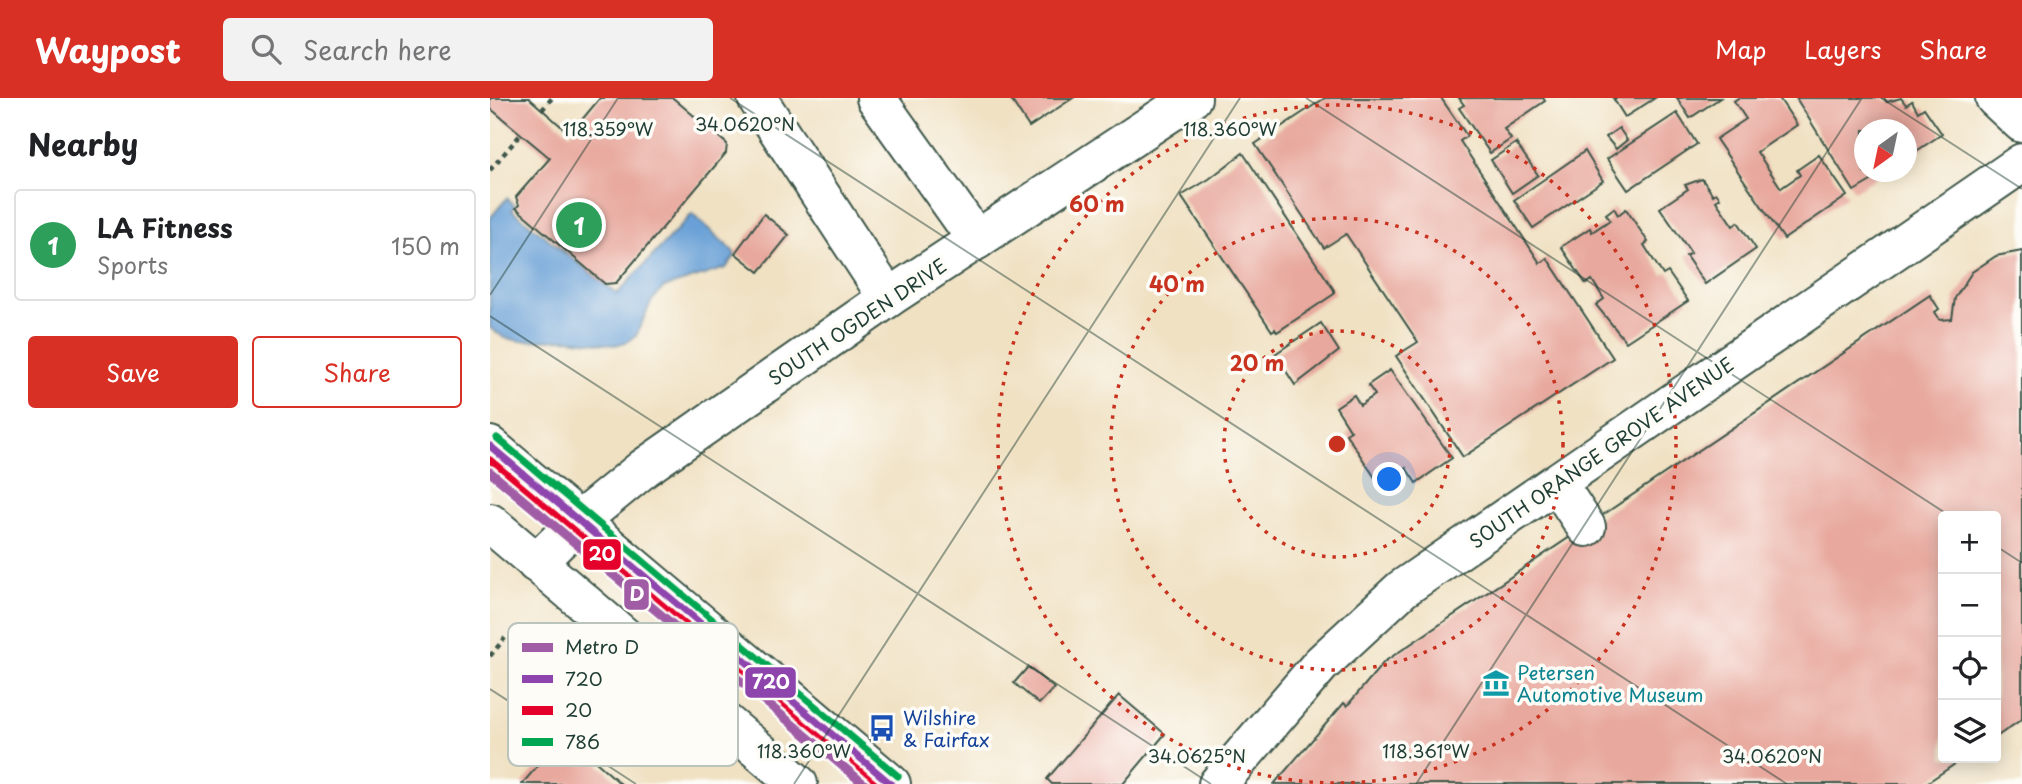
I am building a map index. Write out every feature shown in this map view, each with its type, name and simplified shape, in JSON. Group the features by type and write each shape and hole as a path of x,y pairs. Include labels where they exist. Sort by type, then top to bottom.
{"street":[{"path":"757,98 888,298"},
{"path":"876,98 977,240"},
{"name":"SOUTH OGDEN DRIVE","path":"536,563 578,523 637,474 888,298 1192,98"},
{"path":"1995,98 2022,123"},
{"name":"SOUTH ORANGE GROVE AVENUE","path":"1219,784 1321,664 1402,589 2022,163"},
{"path":"490,446 698,623"},
{"path":"1557,483 1587,527"},
{"path":"490,523 607,623"},
{"path":"738,656 891,784"},
{"path":"738,733 799,784"}],"path":[{"path":"542,110 552,98"},
{"path":"490,170 521,134"},
{"path":"490,656 505,638"}],"water":[{"path":"507,198 515,206 512,210 617,294 692,214 733,251 735,256 726,268 663,288 651,302 636,336 627,342 614,345 568,339 521,341 505,338 490,328 490,218"}],"building":[{"path":"490,98 529,98 570,134 600,98 673,98 727,144 726,153 616,283 605,284 516,208 519,205 516,197 550,158 490,108"},
{"path":"1010,98 1073,98 1029,127"},
{"path":"1325,98 1441,98 1467,136 1460,141 1540,263 1547,258 1613,358 1463,457 1396,356 1418,342 1346,234 1324,248 1255,144"},
{"path":"1459,98 1543,98 1545,101 1504,129 1511,139 1490,153 1459,108 1464,105"},
{"path":"1613,98 1655,98 1625,117"},
{"path":"1677,98 1720,98 1690,118"},
{"path":"1738,98 1779,98 1797,125 1757,152 1781,188 1800,175 1797,170 1819,155 1847,196 1784,239 1716,139 1746,119 1734,101"},
{"path":"1796,98 1884,98 1887,102 1901,98 1906,105 1912,101 1918,112 1924,108 1942,134 1917,151 1917,119 1854,119 1854,182 1869,182 1854,191"},
{"path":"1677,113 1697,144 1628,190 1607,159"},
{"path":"1619,128 1627,140 1616,149 1606,137"},
{"path":"1516,143 1538,175 1512,193 1491,160"},
{"path":"1585,151 1603,181 1533,228 1514,200"},
{"path":"1243,153 1334,290 1334,294 1277,332 1275,329 1272,331 1181,196"},
{"path":"1702,179 1713,195 1716,193 1720,198 1716,201 1733,226 1738,222 1756,249 1705,284 1686,256 1691,253 1660,208 1688,189 1685,185"},
{"path":"1614,208 1618,215 1626,209 1648,242 1644,245 1663,275 1668,272 1688,301 1626,342 1596,305 1604,299 1592,280 1586,284 1561,247 1590,228 1592,232 1610,220 1606,214"},
{"path":"764,214 789,235 759,272 735,253"},
{"path":"2022,251 2022,719 2001,734 2001,511 1938,511 1938,763 1956,763 1925,784 1274,784 1344,703 1347,706 1384,662 1930,295 1939,309 1935,312 1940,320 1952,319 1955,298 1972,272 1996,256"},
{"path":"1321,323 1339,351 1295,385 1275,354"},
{"path":"1390,370 1452,458 1416,483 1406,468 1380,485 1346,434 1351,431 1336,407 1354,395 1360,405 1375,395 1368,385"},
{"path":"1028,667 1054,688 1039,704 1014,683"},
{"path":"1119,695 1165,734 1123,784 1052,784 1047,779"},
{"path":"537,766 601,766 621,784 522,784"}],"metro line":[{"name":"D","path":"490,472 671,623"},
{"name":"D","path":"738,679 864,784"}],"transit line":[{"name":"786","path":"497,438 716,623"},
{"name":"720","path":"490,446 700,623"},
{"name":"20","path":"490,460 684,623"},
{"name":"786","path":"738,641 898,776"},
{"name":"720","path":"738,655 891,784"},
{"name":"20","path":"738,669 875,784"}],"place":[{"name":"LA Fitness","path":"579,225"},
{"name":"Petersen Automotive Museum","path":"1496,683"},
{"name":"Wilshire & Fairfax","path":"882,728"}]}
